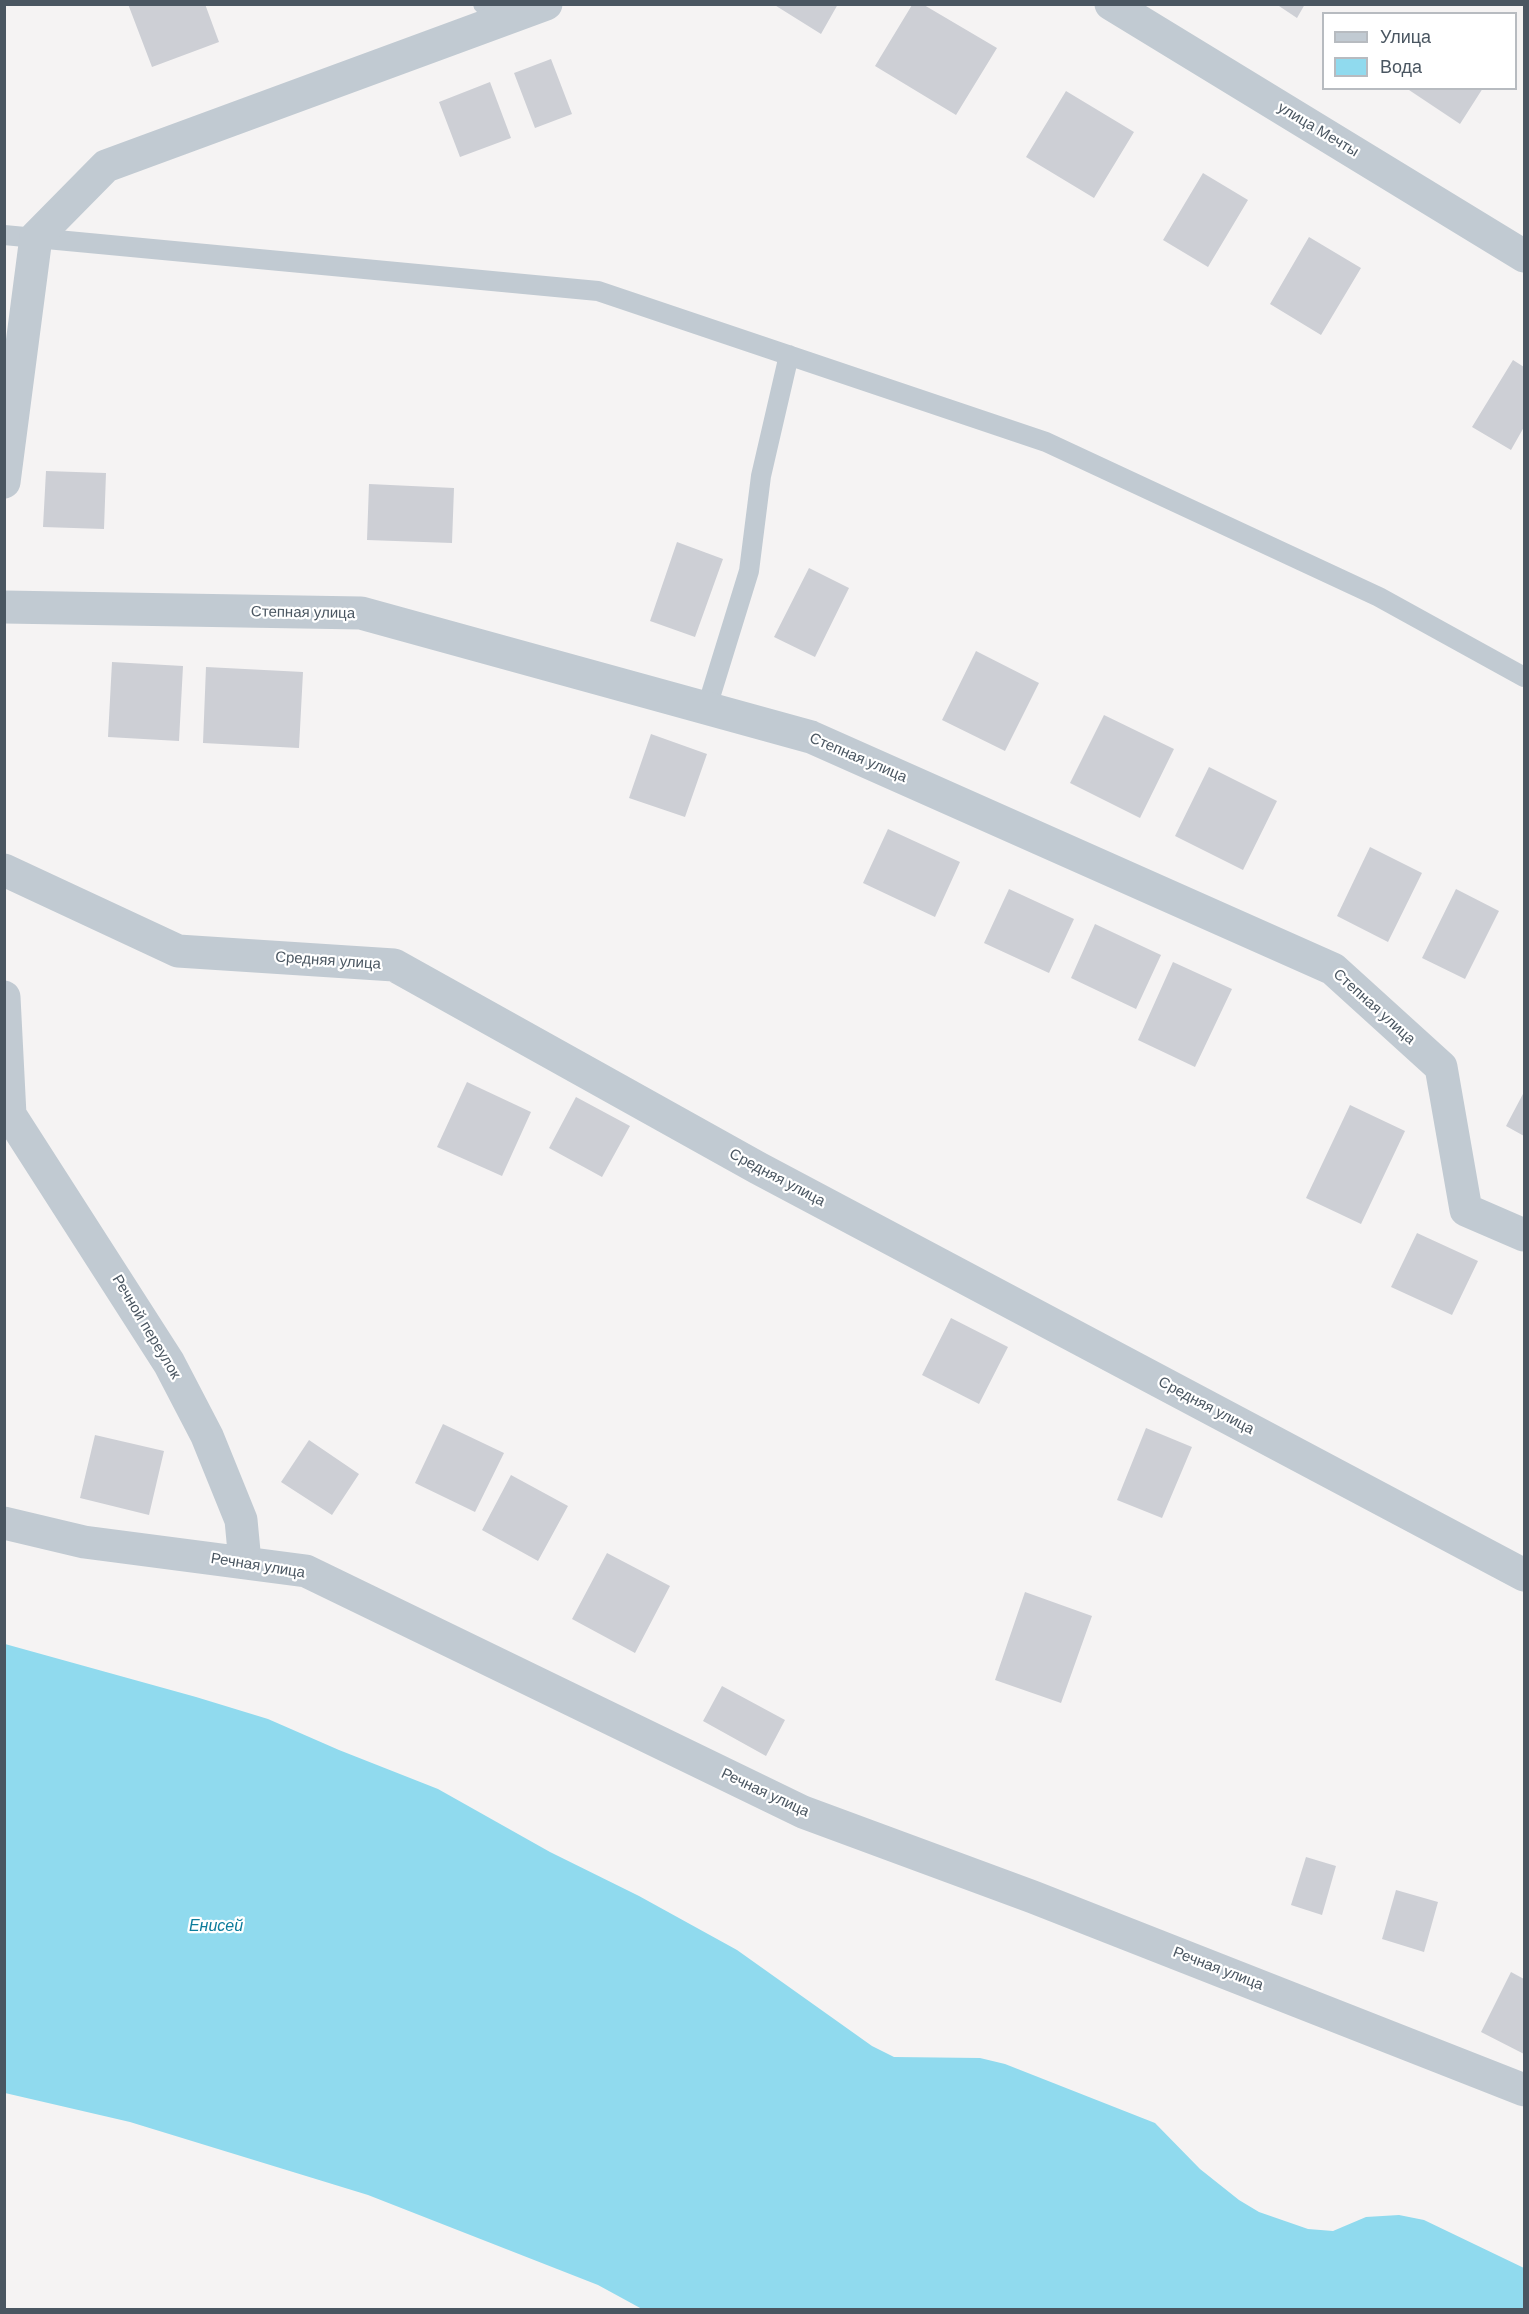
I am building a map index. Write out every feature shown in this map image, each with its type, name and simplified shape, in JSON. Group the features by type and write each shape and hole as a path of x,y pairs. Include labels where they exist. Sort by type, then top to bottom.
{"street":[{"path":"4,482 20,236 106,165 493,12 546,4"},
{"name":"улица Мечты","path":"1111,4 1524,256"},
{"name":"Степная улица","path":"4,607 361,613 811,737 1333,969 1441,1067 1466,1210 1524,1235"},
{"name":"Средняя улица","path":"4,870 178,951 394,965 758,1168 1524,1575"},
{"path":"4,997 7,1114"},
{"name":"Речной переулок","path":"7,1114 170,1363 207,1436 240,1520 244,1563"},
{"name":"Речная улица","path":"4,1523 84,1542 306,1570 803,1812 1044,1901 1524,2090"}],"lane":[{"path":"20,236 598,291 1046,442 1379,597 1524,677"},
{"path":"707,707 749,571 761,476 789,355"}],"water":[{"name":"Енисей","path":"5,1644 268,1719 438,1789 550,1852 639,1896 737,1950 872,2046 894,2057 980,2058 1005,2064 1155,2123 1200,2169 1239,2200 1259,2212 1308,2229 1333,2231 1366,2217 1399,2215 1424,2220 1524,2268 1524,2309 642,2309 598,2285 368,2195 130,2122 5,2093"}],"building":[{"path":"128,4 205,4 219,42 152,67"},
{"path":"773,4 838,4 821,34"},
{"path":"1276,4 1305,4 1297,18"},
{"path":"912,5 924,5 997,48 956,115 875,66"},
{"path":"551,59 572,114 535,128 514,73"},
{"path":"490,82 511,138 460,157 439,102"},
{"path":"1409,90 1482,90 1460,124"},
{"path":"1066,91 1134,132 1094,198 1026,157"},
{"path":"1203,173 1248,200 1208,267 1163,240"},
{"path":"1309,237 1361,268 1321,335 1270,304"},
{"path":"1513,360 1524,367 1524,427 1511,450 1472,427"},
{"path":"46,471 106,473 104,529 43,527"},
{"path":"369,484 454,488 452,543 367,540"},
{"path":"677,542 723,559 695,637 650,621"},
{"path":"809,568 849,588 815,657 774,637"},
{"path":"976,651 1039,683 1005,751 942,720"},
{"path":"112,662 183,666 179,741 108,737"},
{"path":"206,667 303,672 299,748 203,743"},
{"path":"1104,715 1174,749 1140,818 1070,783"},
{"path":"651,734 707,754 685,817 629,798"},
{"path":"1209,767 1277,801 1243,870 1175,836"},
{"path":"888,829 960,862 935,917 863,883"},
{"path":"1370,847 1422,873 1388,942 1337,916"},
{"path":"1009,889 1074,919 1049,973 984,943"},
{"path":"1456,889 1499,911 1465,979 1422,958"},
{"path":"1095,924 1161,955 1136,1009 1071,978"},
{"path":"1173,962 1232,989 1195,1067 1138,1040"},
{"path":"467,1082 531,1112 502,1176 437,1147"},
{"path":"1524,1092 1524,1136 1506,1126"},
{"path":"576,1097 630,1126 602,1177 549,1148"},
{"path":"1350,1105 1405,1131 1361,1224 1306,1198"},
{"path":"1417,1233 1478,1261 1452,1315 1391,1287"},
{"path":"951,1318 1008,1347 979,1404 922,1375"},
{"path":"443,1424 504,1453 475,1512 415,1483"},
{"path":"1146,1428 1192,1447 1162,1518 1117,1500"},
{"path":"95,1435 164,1451 149,1515 80,1498"},
{"path":"309,1440 359,1474 332,1515 281,1482"},
{"path":"511,1475 568,1506 538,1561 482,1530"},
{"path":"607,1553 670,1586 635,1653 572,1619"},
{"path":"1025,1592 1092,1616 1061,1703 995,1680"},
{"path":"722,1686 785,1720 766,1756 703,1721"},
{"path":"1306,1857 1336,1866 1322,1915 1291,1905"},
{"path":"1396,1890 1438,1902 1424,1952 1382,1939"},
{"path":"1511,1972 1524,1979 1524,2054 1481,2032"}]}
